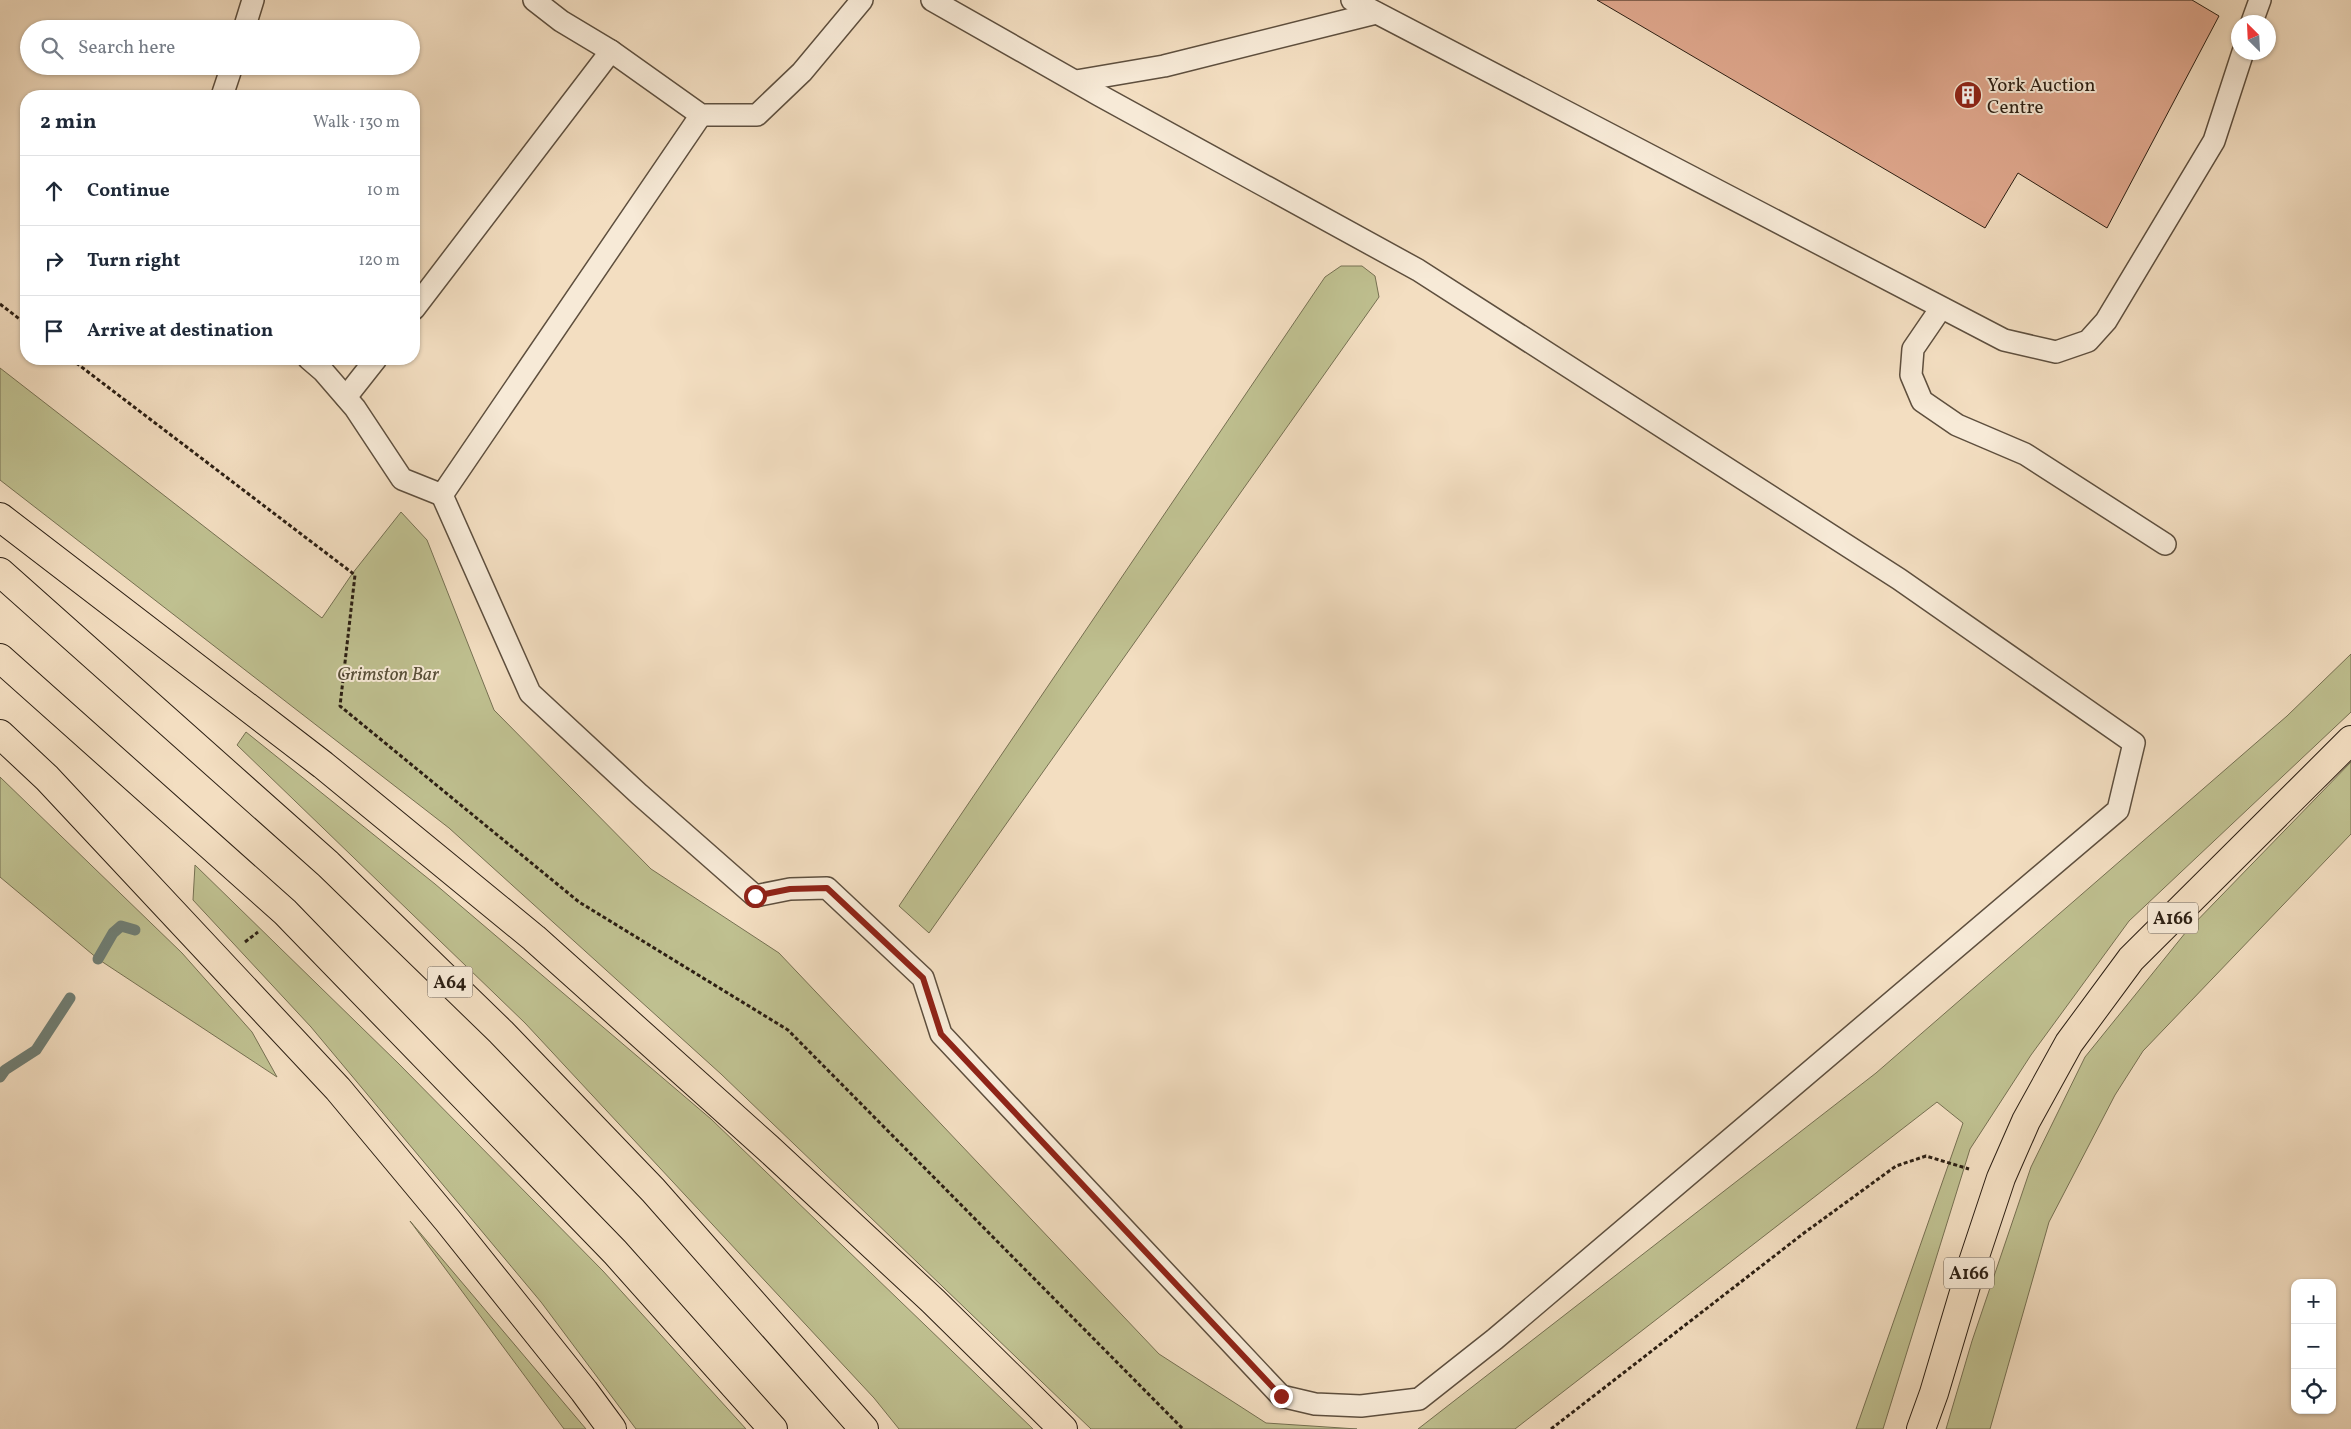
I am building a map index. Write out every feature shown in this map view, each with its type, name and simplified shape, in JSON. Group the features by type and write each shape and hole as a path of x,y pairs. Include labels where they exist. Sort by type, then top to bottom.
{"highway":[{"path":"0,517 323,766 534,938 919,1288 1063,1429"},
{"name":"A64","path":"0,572 328,864 501,1032 654,1190 864,1429"},
{"path":"0,658 284,912 454,1084 615,1252 773,1429"},
{"path":"0,734 47,778 338,1089 454,1228 612,1429"},
{"name":"A166","path":"1921,1429 2001,1178 2026,1121 2069,1043 2131,959 2351,740"}],"lane":[{"path":"247,20 254,0"},
{"path":"534,0 561,21 611,51 701,115 757,115 802,72 862,0"},
{"path":"316,365 346,397 402,479 442,495 530,693 639,794 755,896 790,889 827,888 847,906 923,978 941,1034 1281,1396 1315,1404 1361,1406 1418,1399 1495,1339 2118,810 2134,743 1899,579 1422,272 932,0"},
{"path":"1352,0 2004,340 2056,352 2088,342 2106,321 2214,141 2240,60"},
{"path":"2255,15 2260,0"},
{"path":"1076,81 1164,66 1376,13"},
{"path":"420,301 611,51"},
{"path":"224,90 229,75"},
{"path":"442,495 701,115"},
{"path":"1941,308 1913,349 1911,375 1922,401 1957,425 2025,454 2165,544"},
{"path":"346,397 371,365"}],"path":[{"path":"0,304 20,319"},
{"path":"79,365 355,575 340,706 579,902 788,1030 1183,1429"},
{"path":"220,962 284,912"},
{"path":"1551,1429 1804,1232 1896,1166 1926,1156 2001,1178"}],"green space":[{"path":"1341,266 1362,266 1375,276 1379,297 929,933 899,906 1325,277"},
{"name":"Grimston Bar","path":"0,368 322,618 352,574 401,512 427,540 494,710 651,869 779,953 1159,1354 1266,1423 1357,1429 1091,1429 721,1074 449,828 0,480"},
{"path":"2351,654 2351,712 2129,921 2031,1055 1970,1149 1883,1429 1856,1429 1963,1123 1937,1102 1515,1429 1418,1429 1876,1073 2287,716"},
{"path":"246,732 435,884 711,1119 1033,1429 899,1429 874,1398 525,1023 237,745"},
{"path":"2351,762 2351,834 2143,1051 2115,1095 2049,1222 1990,1429 1946,1429 1972,1341 2031,1167 2085,1057 2186,932"},
{"path":"0,777 182,953 252,1032 277,1077 98,959 0,877"},
{"path":"195,865 399,1064 603,1271 746,1429 636,1429 541,1302 311,1027 193,900"},
{"path":"410,1221 586,1429 564,1429"}],"building":[{"name":"York Auction Centre","path":"1597,0 2192,0 2219,16 2107,228 2018,173 1985,228"}],"waterway":[{"path":"98,959 113,933 121,926 135,930"},
{"path":"0,1077 5,1070 36,1050 70,998"}],"place":[{"name":"York Auction Centre","path":"1968,95"}],"route":[{"path":"755,896 790,889 827,888 923,978 941,1034 1281,1396"}]}
